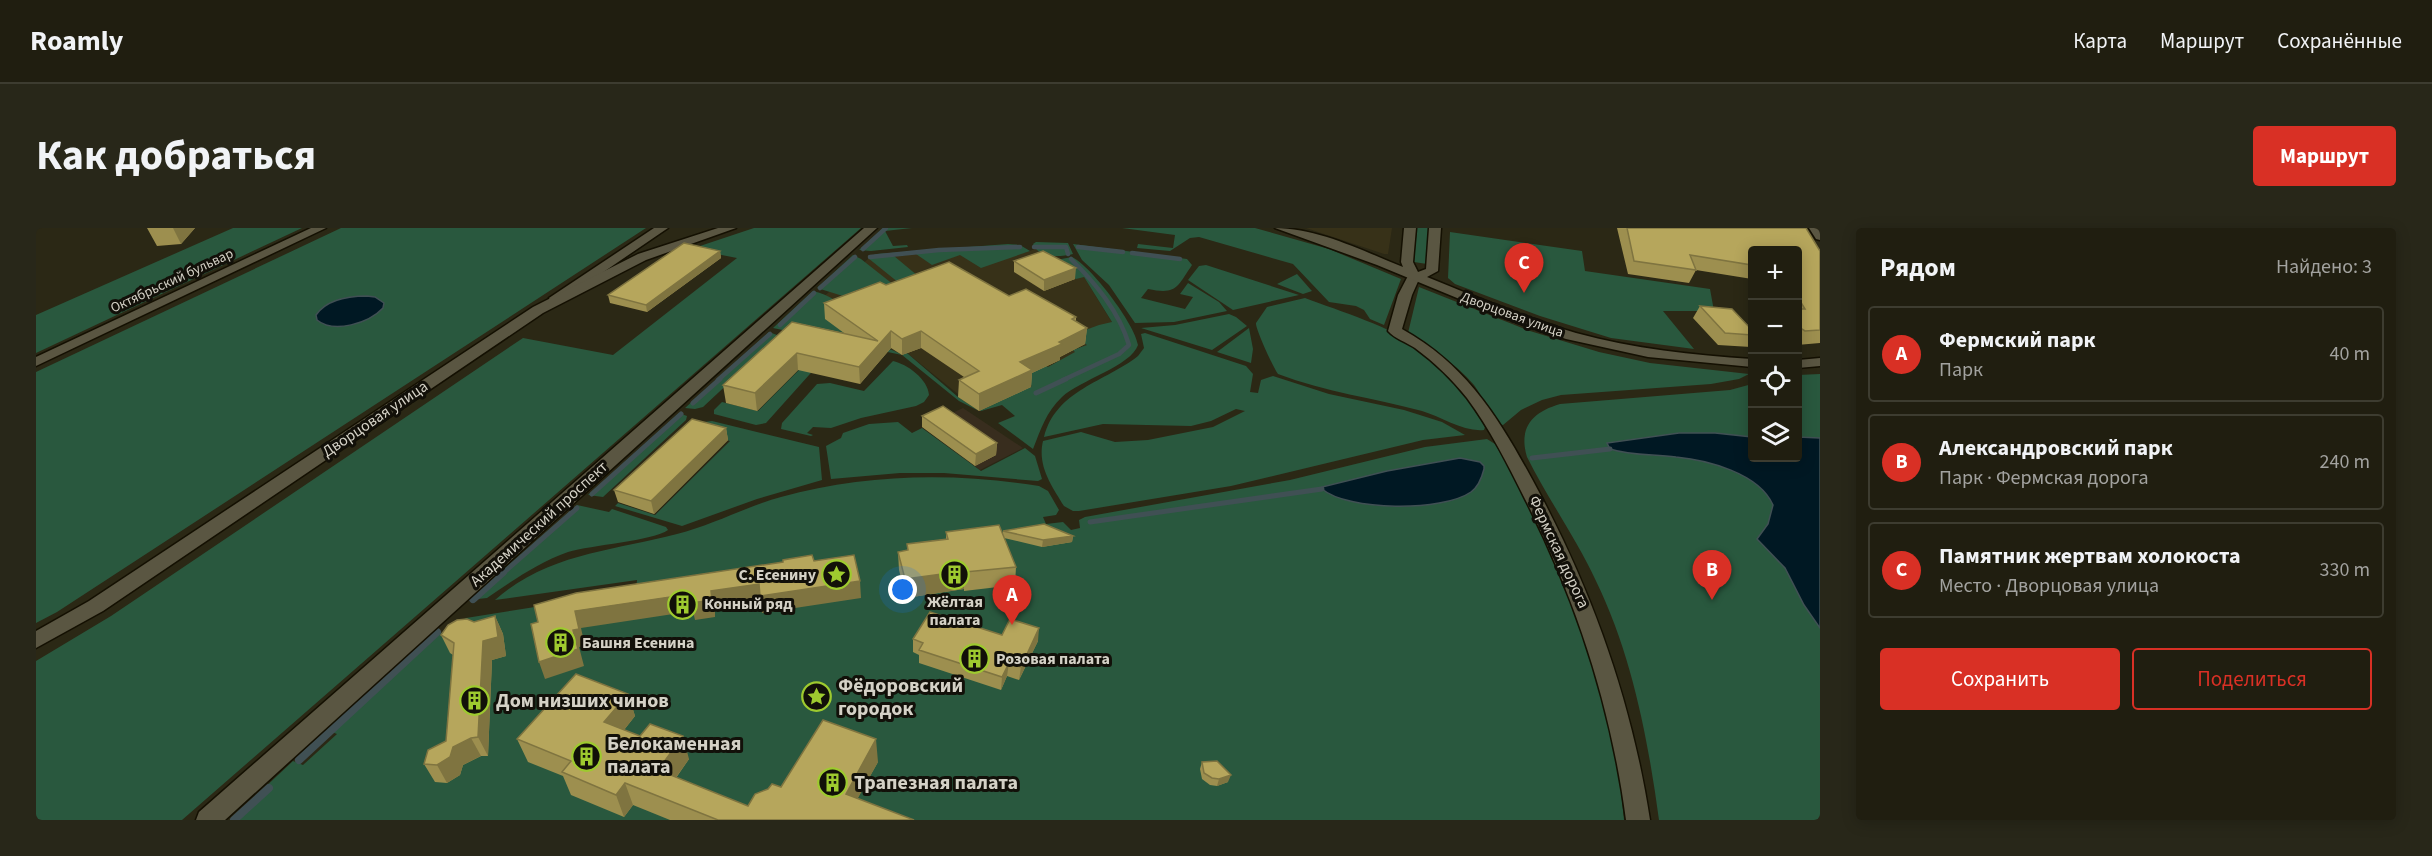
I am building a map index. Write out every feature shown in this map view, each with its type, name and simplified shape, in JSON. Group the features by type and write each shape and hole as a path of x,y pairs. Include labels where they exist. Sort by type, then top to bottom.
{"street":[{"name":"Октябрьский бульвар","path":"36,362 320,228"},
{"path":"538,310 662,228"},
{"name":"Дворцовая улица","path":"36,640 96,606 538,310 607,274 674,245 730,228"},
{"name":"Академический проспект","path":"208,820 871,228"},
{"name":"Дворцовая улица","path":"1281,228 1345,247 1517,318 1589,341 1647,354 1748,363"},
{"path":"1410,228 1407,262 1414,277 1432,271 1435,228"},
{"path":"1815,228 1820,237"},
{"path":"650,236 650,242 654,245 674,245"},
{"name":"Фермская дорога","path":"1414,277 1405,295 1395,331 1438,357 1471,393 1497,432 1541,511 1578,589 1607,669 1623,726 1638,820"},
{"path":"1802,364 1820,362"}],"shaded area":[{"path":"1306,228 1392,228 1388,254 1384,254"},
{"path":"1042,249 1059,257 1084,277 1121,337 1110,351 979,411 907,353 902,355 832,324 809,309 868,259 936,252 1024,253"},
{"path":"963,408 1023,448 980,470 922,427"}],"green space":[{"path":"233,228 302,228 36,353 36,315"},
{"path":"341,228 646,228 57,612 36,623 36,372"},
{"path":"754,228 861,228 182,820 36,820 36,661 111,616 523,338 613,355 737,258 691,249"},
{"path":"883,228 912,228 885,231 893,246 907,245 908,247 859,250"},
{"path":"1122,228 1255,228 1329,249 1401,279 1384,325 1370,319 1364,310 1356,306 1329,302 1293,264 1199,237 1190,238 1170,251 1137,248 1138,244 1173,248 1175,235"},
{"path":"1417,228 1430,228 1427,264 1414,262"},
{"path":"1450,232 1582,251 1585,271 1710,289 1714,311 1663,311 1694,349 1611,338 1540,316 1455,284 1448,278"},
{"path":"1036,242 1068,243 1073,254 1045,255 1036,249 1033,244"},
{"path":"1073,244 1187,259 1192,265 1175,288 1165,291 1148,289 1141,298 1185,309 1193,297 1180,294 1188,283 1219,302 1227,311 1174,322 1135,323 1109,285 1082,260"},
{"path":"1020,245 1030,251 981,268 960,255 932,265 916,254 894,256 918,276 899,283 868,258 876,254"},
{"path":"853,255 894,285 862,288 843,296 817,288"},
{"path":"1072,257 1090,272 1111,296 1129,324 1138,345 1126,360 1062,397 1048,415 1033,449 998,423 1015,416 1002,405 979,411 1032,386 1016,375 1045,365 1048,367 1075,352 1073,350 1087,345 1072,335 1112,322 1084,277 1076,279 1066,274 1056,260"},
{"path":"1206,265 1299,295 1233,310 1188,280 1199,266"},
{"path":"1297,274 1312,291 1303,294 1277,284"},
{"path":"1419,287 1530,331 1599,352 1650,363 1748,374 1739,379 1711,384 1561,395 1542,400 1521,410 1503,425 1499,424 1492,415 1467,377 1408,333"},
{"path":"813,291 833,299 840,305 860,331 872,342 902,355 773,328"},
{"path":"1305,298 1381,327 1420,349 1448,375 1465,395 1485,427 1484,430 1468,429 1422,411 1332,390 1278,374 1256,323 1267,307"},
{"path":"1229,314 1247,326 1212,350 1141,328 1175,325"},
{"path":"1249,328 1253,349 1251,363 1217,352"},
{"path":"769,332 777,335 777,338 703,407 685,408"},
{"path":"1145,333 1246,366 1253,374 1250,392 1258,393 1261,380 1273,376 1329,394 1404,410 1442,422 1465,435 1423,440 1231,486 1073,511 1064,506 1047,475 1042,459 1043,441 1081,432 1115,442 1148,440 1213,427 1245,411 1236,409 1211,421 1191,426 1103,424 1044,437 1050,421 1070,398 1138,356 1144,348 1141,334"},
{"path":"907,353 958,397 979,411 959,401 902,355"},
{"path":"810,359 818,365 766,423 756,425 714,414 714,410 722,402 758,411"},
{"path":"893,361 910,369 925,383 929,395 924,402 831,428 813,427 807,433 813,435 811,436 781,429 782,423 817,384 830,383 864,391"},
{"path":"1820,374 1820,820 1659,820 1644,728 1619,638 1609,609 1588,565 1527,457 1526,429 1535,416 1560,404 1730,390 1748,385 1748,462 1802,462 1802,375"},
{"path":"679,413 687,416 686,420 603,497 588,495"},
{"path":"712,421 819,447 822,480 757,499 682,526 615,506 618,503 655,515 730,441 695,430 704,422"},
{"path":"898,422 912,433 922,428 981,471 1025,448 1035,456 1042,479 1038,481 944,473 900,473 831,479 826,446 841,438 843,433 869,424"},
{"path":"1487,439 1495,444 1512,473 1567,587 1606,704 1619,772 1624,820 230,820 293,761 303,765 337,734 332,732 441,633 466,618 636,591 637,580 495,600 515,584 537,572 582,556 677,534 781,497 844,484 941,477 1039,486 1048,491 1059,510 1056,515 1043,517 1046,524 1063,522 1071,530 1080,528 1079,520 1085,517 1290,480 1425,447"},
{"path":"577,505 609,512 612,509 666,527 668,530 636,540 568,552 536,566 487,598 478,599 473,596"}],"water":[{"path":"367,296 375,297 384,303 383,308 369,318 342,326 324,324 317,320 316,315 332,302"},
{"path":"1679,433 1715,433 1748,437 1748,462 1802,462 1802,437 1820,438 1820,628 1804,605 1785,568 1757,539 1768,524 1773,505 1756,484 1717,465 1667,456 1618,451 1610,449 1607,443"},
{"path":"1460,458 1480,462 1484,469 1476,487 1457,499 1418,506 1373,505 1352,502 1322,489 1322,487 1387,471"}],"building":[{"path":"1627,228 1806,228 1820,251 1820,330 1802,329 1802,309 1805,309 1802,304 1802,246 1748,246 1748,264 1690,255 1696,270 1634,261"},
{"path":"684,243 720,251 646,305 608,295"},
{"path":"1043,251 1076,268 1044,280 1014,261"},
{"path":"949,262 1009,296 1026,289 1076,317 1072,319 1087,328 1059,342 1062,344 1020,362 1032,370 979,394 959,380 979,371 921,331 902,339 891,331 859,367 797,353 755,393 723,385 792,322 878,341 824,303 880,282 886,285"},
{"path":"1700,306 1732,309 1748,326 1748,335 1725,333"},
{"path":"943,406 997,443 976,454 922,416"},
{"path":"692,419 726,428 651,501 614,490"},
{"path":"1044,524 1073,536 1043,540 1003,531"},
{"path":"999,525 1016,567 905,579 898,552 908,550 907,544 948,539 946,532"},
{"path":"812,555 814,561 854,555 860,581 760,596 759,584 711,591 712,600 691,603 690,594 575,611 579,629 573,630 578,649 539,662 531,624 538,622 534,605 576,593 783,562 783,560"},
{"name":"Розовая палата","path":"930,612 1002,635 1010,619 1039,628 1021,667 1009,663 1002,677 919,650 923,643 913,639"},
{"path":"495,616 498,637 483,641 478,737 453,747 450,757 437,765 424,764 428,750 446,741 454,643 441,635 448,625 457,620 467,619 474,622"},
{"path":"576,674 628,694 604,722 640,736 650,724 683,736 658,770 748,806 755,794 768,789 772,784 781,787 823,720 876,739 846,794 914,820 718,820 625,783 616,795 562,772 571,761 517,739"},
{"path":"1217,761 1231,775 1219,779 1204,773 1202,762"}],"waterway":[{"path":"863,249 886,228"},
{"path":"870,257 939,250 1020,247"},
{"path":"1034,247 1066,247 1068,254"},
{"path":"1078,247 1123,252"},
{"path":"1132,253 1180,259"},
{"path":"820,288 855,257"},
{"path":"1063,380 1119,354 1129,345 1113,309 1071,259"},
{"path":"780,325 814,293"},
{"path":"718,380 770,334"},
{"path":"693,403 720,379"},
{"path":"1036,393 1066,379"},
{"path":"592,494 681,414"},
{"path":"1532,458 1610,449"},
{"path":"1090,522 1322,489"},
{"path":"502,574 577,508"},
{"path":"473,599 503,572"},
{"path":"299,760 437,632"},
{"path":"234,820 269,788"}],"place":[{"name":"Памятник жертвам холокоста","path":"1524,293"},
{"name":"Жёлтая палата","path":"955,574"},
{"name":"С. Есенину","path":"837,575"},
{"name":"Александровский парк","path":"1712,600"},
{"name":"Конный ряд","path":"683,604"},
{"name":"Фермский парк","path":"1012,625"},
{"name":"Башня Есенина","path":"561,643"},
{"name":"Розовая палата","path":"975,659"},
{"name":"Фёдоровский городок","path":"817,697"},
{"name":"Дом низших чинов","path":"475,701"},
{"name":"Белокаменная палата","path":"586,756"},
{"name":"Трапезная палата","path":"833,783"}]}
